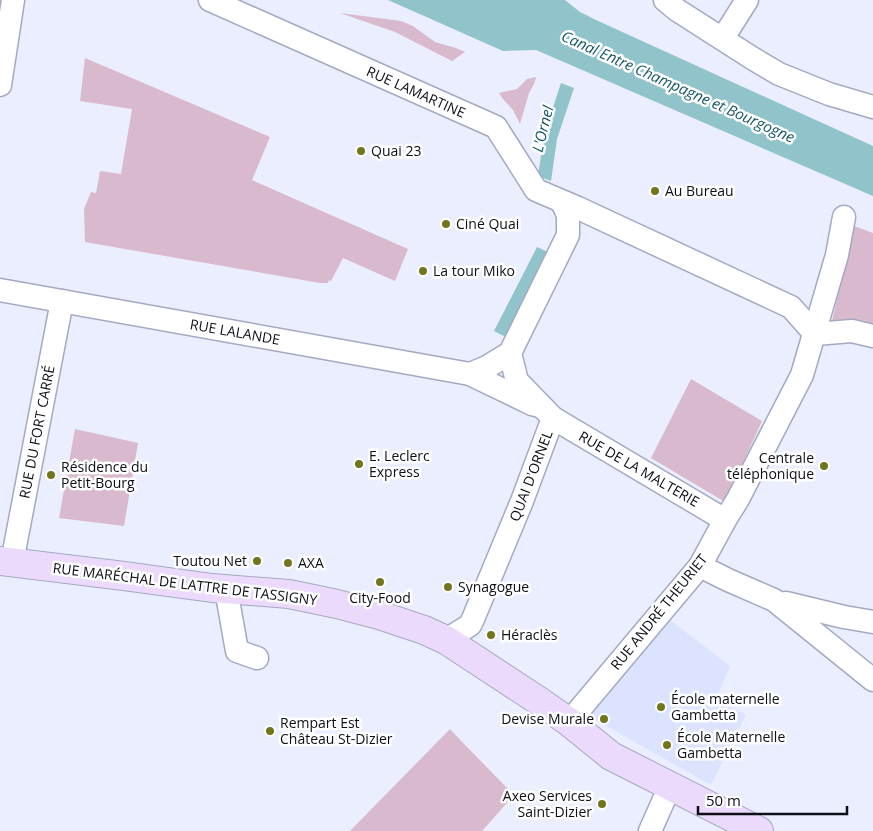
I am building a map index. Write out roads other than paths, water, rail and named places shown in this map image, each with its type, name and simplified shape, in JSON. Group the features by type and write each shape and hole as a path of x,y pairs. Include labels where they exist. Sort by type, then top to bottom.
{"main road":[{"name":"RUE MARÉCHAL DE LATTRE DE TASSIGNY","path":"6,561 212,588 289,594 379,615 424,630 446,640 539,701 573,718 611,756 759,831"}],"street":[{"path":"0,85 13,0"},
{"name":"RUE LAMARTINE","path":"210,0 496,127 536,190 791,307 815,334"},
{"path":"665,0 677,10 779,74 829,94 873,107"},
{"path":"723,38 747,0"},
{"path":"470,374 487,367 510,353 568,235 568,215 562,202"},
{"name":"RUE ANDRÉ THEURIET","path":"573,718 700,566 738,499 802,376 837,255 844,217"},
{"name":"RUE LALANDE","path":"0,290 470,374 546,412"},
{"name":"RUE DU FORT CARRÉ","path":"6,561 62,301"},
{"path":"815,334 852,331 873,336"},
{"path":"510,353 517,381 546,412"},
{"name":"RUE DE LA MALTERIE","path":"546,412 725,520"},
{"name":"QUAI D'ORNEL","path":"471,622 522,501 546,412"},
{"path":"700,566 774,600 873,678"},
{"path":"226,589 237,651 257,658"},
{"path":"873,622 786,603 873,678"},
{"path":"446,640 471,622"},
{"path":"468,655 471,622"},
{"path":"650,831 670,786"}],"water":[{"name":"Canal Entre Champagne et Bourgogne","path":"388,0 565,0 580,12 596,20 873,146 873,196 536,50 503,51"},
{"path":"561,83 574,88 557,139 551,181 538,176 544,135"},
{"path":"537,247 548,252 506,337 494,331"}],"place":[{"name":"Quai 23","path":"361,151"},
{"name":"Au Bureau","path":"655,191"},
{"name":"Ciné Quai","path":"446,224"},
{"name":"La tour Miko","path":"423,271"},
{"name":"E. Leclerc Express","path":"359,464"},
{"name":"Centrale téléphonique","path":"824,466"},
{"name":"Résidence du Petit-Bourg","path":"51,475"},
{"name":"Toutou Net","path":"257,561"},
{"name":"AXA","path":"288,563"},
{"name":"City-Food","path":"380,582"},
{"name":"Synagogue","path":"448,587"},
{"name":"Héraclès","path":"491,635"},
{"name":"École maternelle Gambetta","path":"661,707"},
{"name":"Devise Murale","path":"604,719"},
{"name":"Rempart Est Château St-Dizier","path":"270,731"},
{"name":"École Maternelle Gambetta","path":"667,745"},
{"name":"Axeo Services Saint-Dizier","path":"602,804"}],"water label":[{"name":"L'Ornel","path":"543,129"}]}
